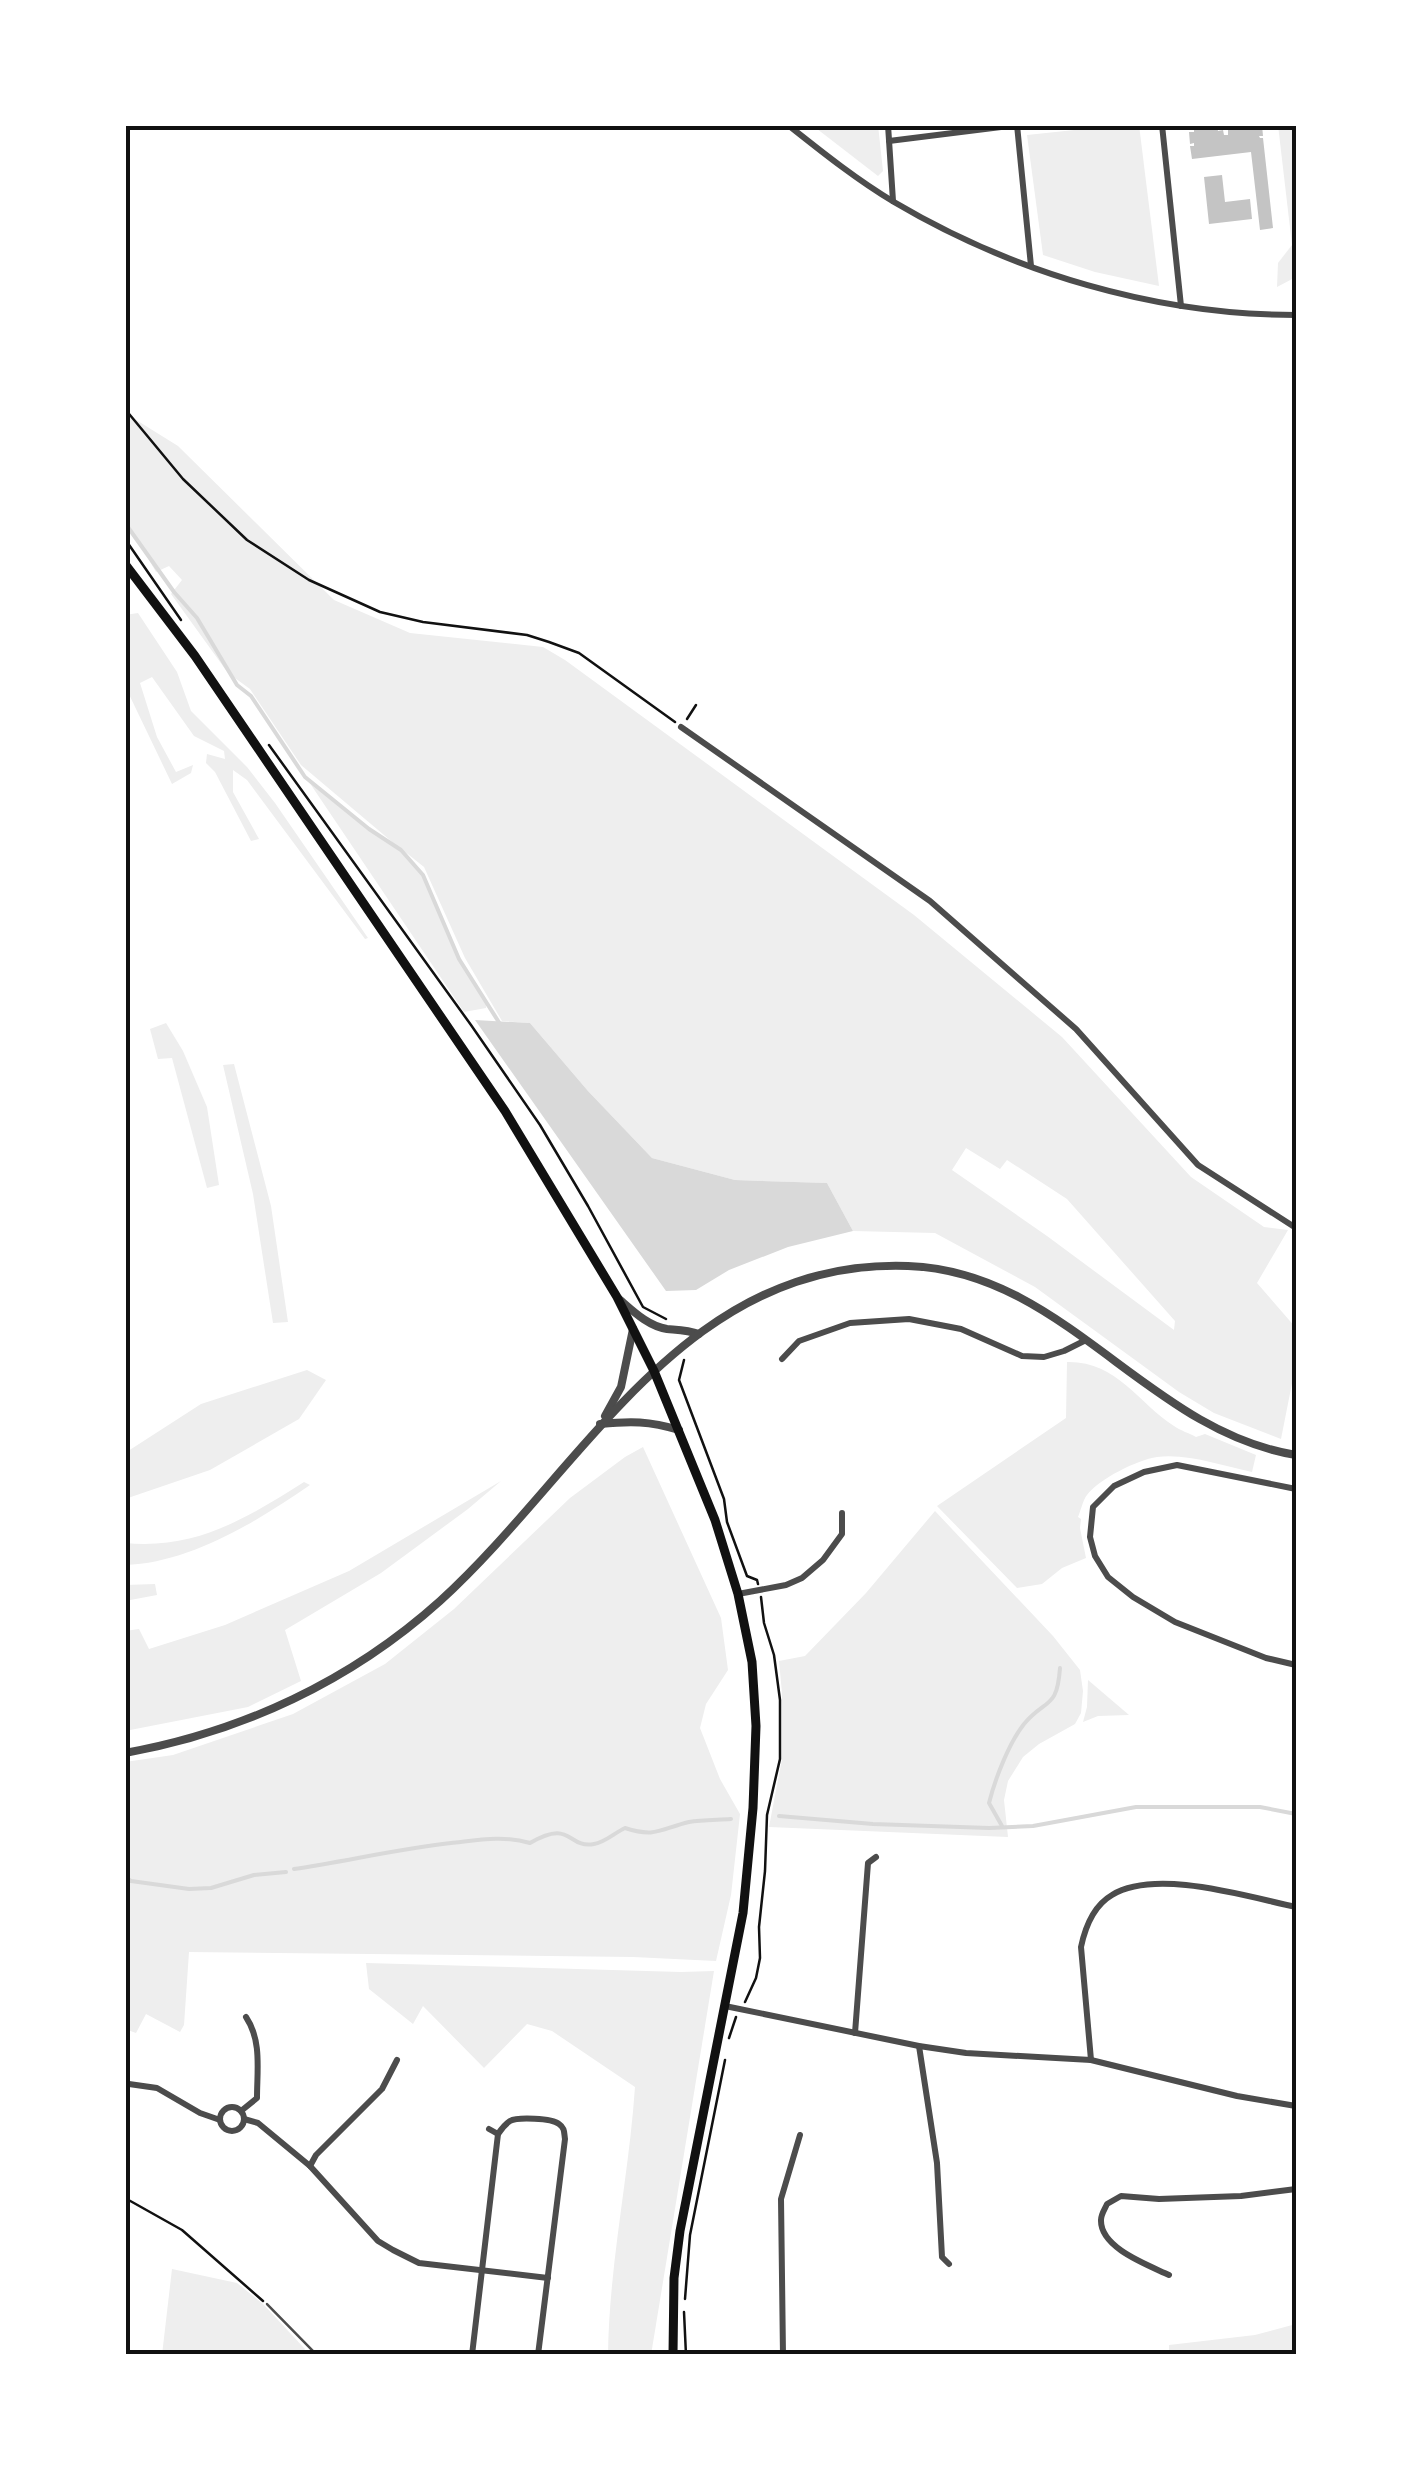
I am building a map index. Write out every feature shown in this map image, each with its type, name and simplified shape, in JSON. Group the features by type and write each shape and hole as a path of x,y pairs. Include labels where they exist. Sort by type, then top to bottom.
{"main road":[{"path":"125,564 194,656 457,1039 617,1297 679,1430 715,1520 738,1594 752,1662 755,1742 751,1841 743,1912 680,2230 674,2278 674,2355"}],"street":[{"path":"788,125 893,202 1031,266 1090,286 1181,306 1296,315"},
{"path":"888,125 893,202"},
{"path":"890,140 1018,125 1031,266"},
{"path":"1162,125 1181,306"},
{"path":"681,727 930,901 1076,1029 1198,1165 1296,1228"},
{"path":"125,1753 188,1740 267,1712 344,1674 438,1603 483,1560 600,1424 699,1334 748,1302 793,1282 843,1269 908,1266 986,1280 1040,1307 1088,1339 1176,1407 1238,1439 1296,1455"},
{"path":"617,1297 646,1321 666,1329 680,1328 699,1334"},
{"path":"782,1359 799,1340 850,1323 909,1318 961,1329 1022,1356 1044,1357 1088,1339"},
{"path":"600,1424 622,1387 632,1329"},
{"path":"600,1424 633,1420 679,1430"},
{"path":"1296,1490 1177,1465 1144,1472 1114,1486 1093,1508 1090,1537 1095,1556 1108,1576 1134,1597 1175,1622 1266,1658 1296,1665"},
{"path":"738,1594 802,1578 823,1560 842,1534 842,1513"},
{"path":"855,2033 868,1863 876,1857"},
{"path":"1091,2060 1080,1948 1092,1914 1107,1898 1144,1884 1176,1884 1296,1908"},
{"path":"725,2006 919,2046 974,2054 1091,2060 1237,2096 1296,2106"},
{"path":"246,2016 254,2029 257,2047 257,2098 243,2115 242,2126 235,2131 224,2128 222,2113 234,2107 243,2115 258,2124 310,2166 378,2241 419,2263 548,2278"},
{"path":"919,2046 940,2186 942,2258 949,2264"},
{"path":"310,2166 316,2155 382,2089 397,2060"},
{"path":"129,2084 157,2088 220,2120"},
{"path":"472,2355 498,2134 514,2119 550,2120 560,2124 564,2132 538,2355"},
{"path":"489,2129 498,2134"},
{"path":"783,2355 781,2199 800,2135"},
{"path":"1169,2274 1126,2254 1107,2238 1101,2220 1106,2204 1121,2196 1159,2199 1296,2190"}],"lane":[{"path":"267,2304 317,2355"}],"path":[{"path":"125,409 182,479 247,540 309,580 380,612 549,642 578,654 681,727 696,705"},
{"path":"125,539 183,622"},
{"path":"268,744 540,1126 643,1307 666,1319"},
{"path":"729,2039 732,2027"},
{"path":"686,2355 684,2305 690,2235 725,2059"},
{"path":"125,2198 182,2230 267,2304"}],"shaded area":[{"path":"812,125 878,125 883,171 878,176"},
{"path":"1139,125 1159,286 1043,255 1027,135"},
{"path":"1278,125 1296,125 1296,277 1277,287 1278,263 1292,245"},
{"path":"125,413 178,446 334,600 410,633 543,647 914,915 1062,1037 1191,1177 1264,1227 1288,1230 1257,1283 1296,1328 1296,1363 1281,1439 1214,1413 1035,1287 935,1233 853,1231 827,1183 735,1180 652,1158 530,1023 502,1021 465,958 424,867 404,851 423,875 459,959 487,1002 486,1008 464,1012 305,776 369,829 397,846 301,765 250,689 228,673 171,594 182,580 169,566 156,572 125,518","holes":["966,1148 1000,1169 1007,1160 1067,1199 1175,1321 1174,1330 952,1170"]},
{"path":"138,613 177,672 191,711 247,767 368,938 247,780 233,770 233,792 259,839 251,841 215,772 206,763 207,754 225,759 224,751 194,736 152,677 140,683 157,737 176,772 193,765 191,773 172,784 125,686 125,615"},
{"path":"475,1020 530,1023 652,1158 735,1180 827,1183 853,1231 788,1247 729,1270 696,1290 666,1291"},
{"path":"166,1023 207,1107 219,1185 207,1188 172,1058 158,1059 150,1029"},
{"path":"234,1064 271,1206 288,1322 273,1323 253,1194 223,1065"},
{"path":"1067,1362 1100,1368 1179,1429 1196,1437 1205,1434 1256,1455 1252,1472 1169,1456 1119,1471 1093,1489 1083,1502 1078,1517 1086,1558 1062,1568 1042,1584 1017,1588 937,1506 1066,1418"},
{"path":"307,1370 326,1380 299,1419 210,1470 125,1499 125,1453 201,1404"},
{"path":"643,1447 721,1618 728,1670 706,1704 700,1728 720,1779 740,1814 731,1895 716,1961 189,1952 184,2025 180,2032 146,2014 136,2033 125,2029 125,1762 173,1755 293,1714 385,1664 454,1609 570,1498"},
{"path":"501,1481 381,1573 285,1630 301,1681 248,1707 125,1731 125,1631 139,1629 149,1649 225,1625 349,1571"},
{"path":"304,1482 310,1485 222,1538 174,1557 125,1565 125,1543 175,1541 220,1529"},
{"path":"935,1511 1080,1670 1081,1713 1075,1724 1023,1757 1008,1781 1004,1800 1008,1837 769,1827 782,1759 779,1661 805,1656 866,1593"},
{"path":"155,1584 157,1595 125,1601 125,1585"},
{"path":"1088,1680 1129,1715 1098,1716 1083,1722"},
{"path":"366,1963 714,1971 651,2355 608,2355 635,2087 552,2031 527,2024 484,2068 423,2006 413,2024 369,1989"},
{"path":"172,2269 237,2283 263,2304 305,2349 301,2355 162,2355"},
{"path":"1296,2324 1296,2355 1169,2355 1169,2345 1255,2335"}],"building":[{"path":"1232,125 1262,125 1263,136 1259,136 1263,138 1273,228 1260,230 1251,152 1192,159 1190,146 1194,143 1190,144 1189,132 1217,126 1218,131 1228,135"},
{"path":"1222,175 1225,202 1250,199 1252,219 1209,224 1204,177"}],"waterway":[{"path":"125,523 197,618 237,685 251,696 305,777 401,850 423,875 459,959 500,1024"},
{"path":"1002,1826 989,1803 999,1772 1024,1724 1053,1697 1060,1668"},
{"path":"779,1816 989,1828 1033,1826 1136,1807 1260,1807 1296,1814"},
{"path":"294,1869 471,1841 501,1839 530,1843 554,1833 594,1844 625,1828 651,1832 689,1822 731,1819"},
{"path":"125,1877 189,1889 286,1872"}]}
